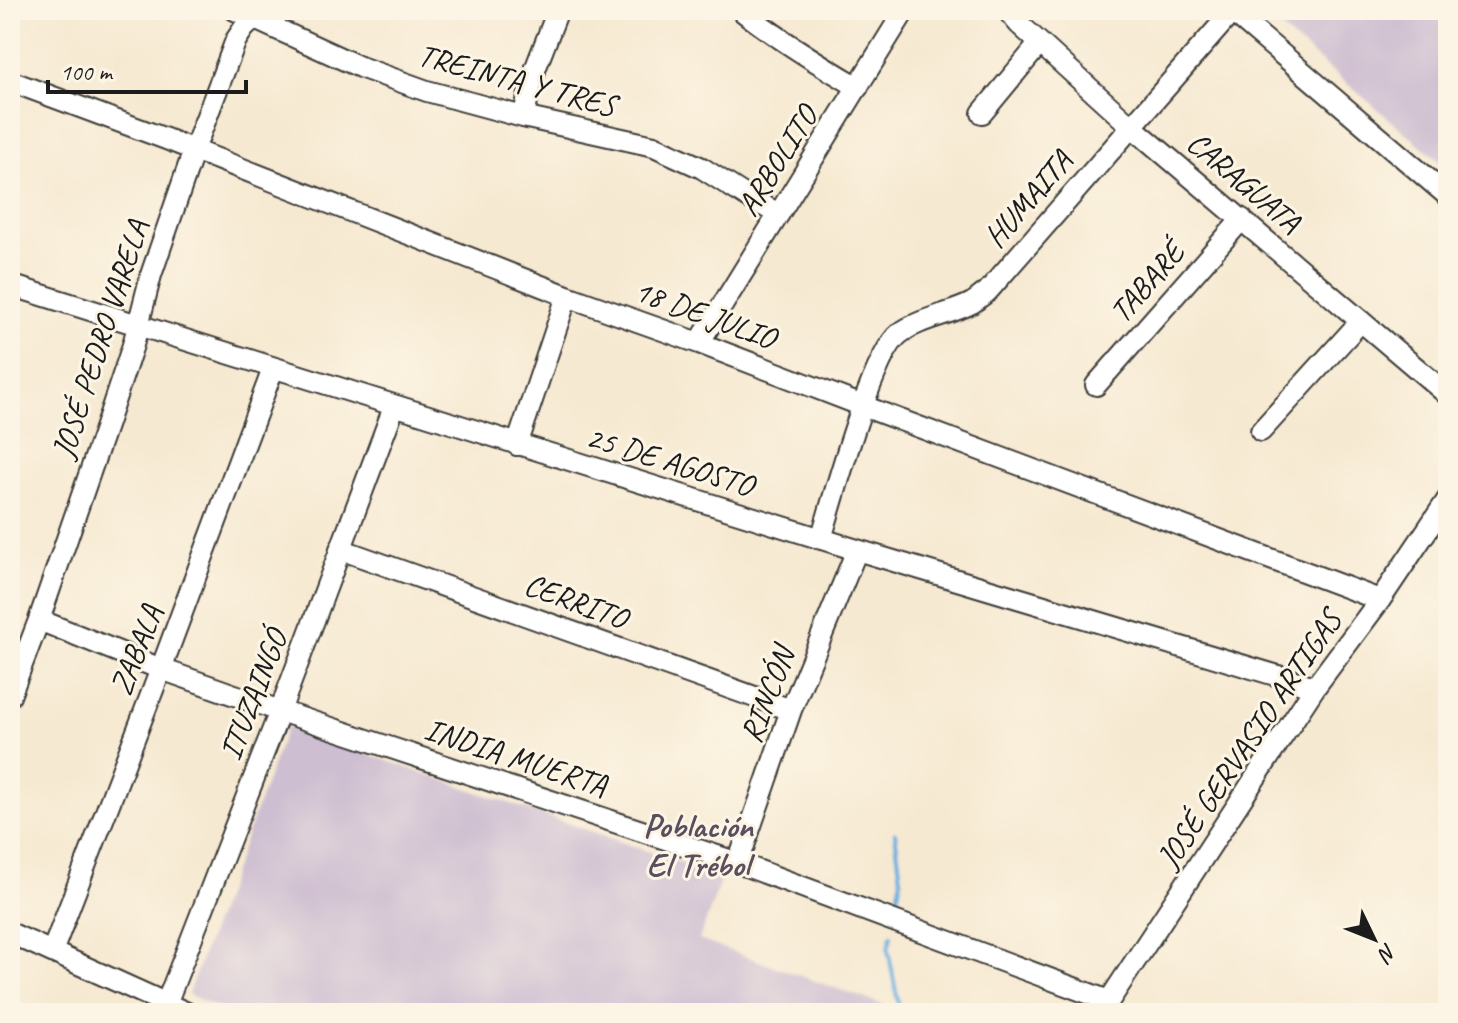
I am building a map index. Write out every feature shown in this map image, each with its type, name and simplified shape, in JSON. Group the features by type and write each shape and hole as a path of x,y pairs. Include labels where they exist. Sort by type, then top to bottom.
{"street":[{"path":"523,117 536,67 558,10"},
{"path":"741,10 805,56 858,87"},
{"name":"ARBOLITO","path":"699,343 905,10"},
{"name":"CARAGUATA","path":"1007,10 1131,126 1448,395"},
{"path":"1231,11 1448,196"},
{"name":"HUMAITA","path":"863,406 885,350 898,335 972,303 987,292 1231,11"},
{"name":"TREINTA Y TRES","path":"251,13 360,67 427,91 523,117 654,146 702,168 779,214"},
{"name":"JOSÉ PEDRO VARELA","path":"10,696 106,426 151,275 194,150 236,40 251,13"},
{"path":"982,113 1040,43"},
{"name":"18 DE JULIO","path":"10,81 567,296 1380,600"},
{"name":"TABARÉ","path":"1096,385 1242,219"},
{"name":"25 DE AGOSTO","path":"10,285 821,539 1315,687"},
{"path":"517,445 567,296"},
{"path":"1261,431 1361,321"},
{"name":"ZABALA","path":"52,952 273,369"},
{"path":"821,539 863,406"},
{"name":"ITUZAINGÓ","path":"166,1004 394,407"},
{"name":"JOSÉ GERVASIO ARTIGAS","path":"1105,1007 1315,687 1380,600 1448,499"},
{"name":"CERRITO","path":"340,549 791,710"},
{"name":"RINCÓN","path":"738,863 791,710 857,550"},
{"name":"INDIA MUERTA","path":"39,620 161,669 280,711 738,863 1105,1007"},
{"path":"10,933 187,1013"}],"shaded area":[{"path":"1259,10 1448,10 1448,168"},
{"path":"287,726 722,877 699,940 906,1013 229,1013 188,994"}],"waterway":[{"path":"894,913 901,879 895,833"},
{"path":"891,935 888,949 900,1013"}],"district":[{"name":"Población El Trébol","path":"698,844"}]}
